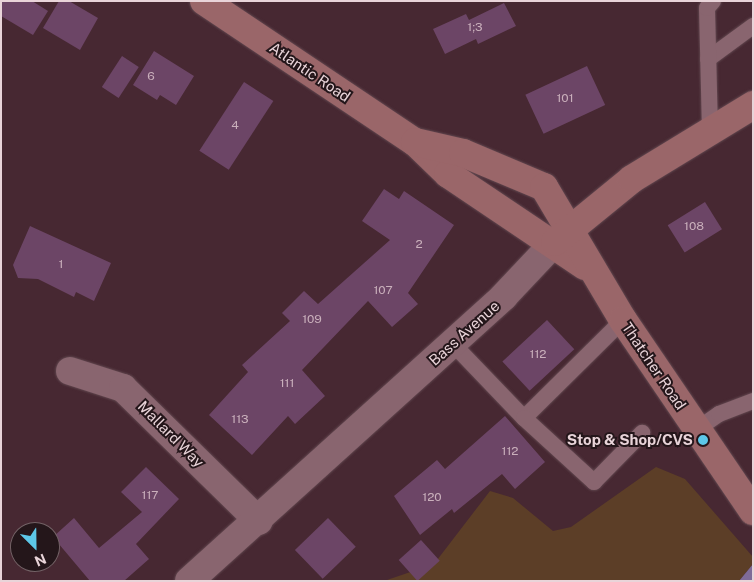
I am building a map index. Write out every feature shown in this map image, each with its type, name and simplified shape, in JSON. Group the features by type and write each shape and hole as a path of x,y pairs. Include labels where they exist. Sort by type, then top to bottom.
{"main road":[{"name":"Atlantic Road","path":"204,1 415,142 448,174 561,237"},
{"name":"Bass Avenue","path":"561,237 632,179 753,105"},
{"name":"Atlantic Road","path":"415,142 463,153 544,187 561,237"},
{"name":"Thatcher Road","path":"561,237 591,270 696,430 753,511"}],"street":[{"name":"Bass Avenue","path":"189,581 259,521 504,296 561,237"},
{"name":"Mallard Way","path":"70,371 123,388 259,521"}],"lane":[{"path":"710,131 707,8 714,1"},
{"path":"708,59 753,26"},
{"path":"524,418 623,320"},
{"path":"452,344 524,418 594,482 642,433"},
{"path":"696,430 720,414 753,401"}],"shaded area":[{"path":"656,467 685,479 753,557 753,564 739,581 384,581 434,564 490,491 513,498 553,531 571,527"},
{"path":"753,564 753,581 739,581"}],"building":[{"path":"1,1 32,1 48,11 33,35 1,16"},
{"path":"59,1 69,1 98,18 80,50 43,28"},
{"path":"504,3 516,26 478,44 476,39 445,54 433,29 466,14 469,20"},
{"path":"154,51 194,76 176,105 160,95 157,100 133,85"},
{"path":"122,56 139,67 119,98 102,87"},
{"path":"587,66 605,105 544,134 525,95"},
{"path":"244,82 273,101 229,170 199,151"},
{"path":"384,189 399,199 404,191 454,225 408,293 418,304 392,327 368,301 302,370 325,396 295,424 288,416 252,455 209,415 248,372 242,365 290,321 282,313 304,291 318,304 390,240 362,221"},
{"path":"705,202 722,229 685,252 668,225"},
{"path":"30,226 111,263 94,301 76,292 74,297 38,279 18,278 13,265"},
{"path":"547,320 574,349 530,391 502,362"},
{"path":"505,416 545,462 515,489 502,474 454,513 452,509 420,535 394,496 437,460 445,469"},
{"path":"146,467 179,499 136,544 149,559 124,581 90,581 60,545 60,531 74,518 99,548 142,512 121,492"},
{"path":"328,518 356,547 323,579 295,550"},
{"path":"421,540 440,561 417,581 399,560"}],"place":[{"name":"Stop & Shop/CVS","path":"703,440"}]}
